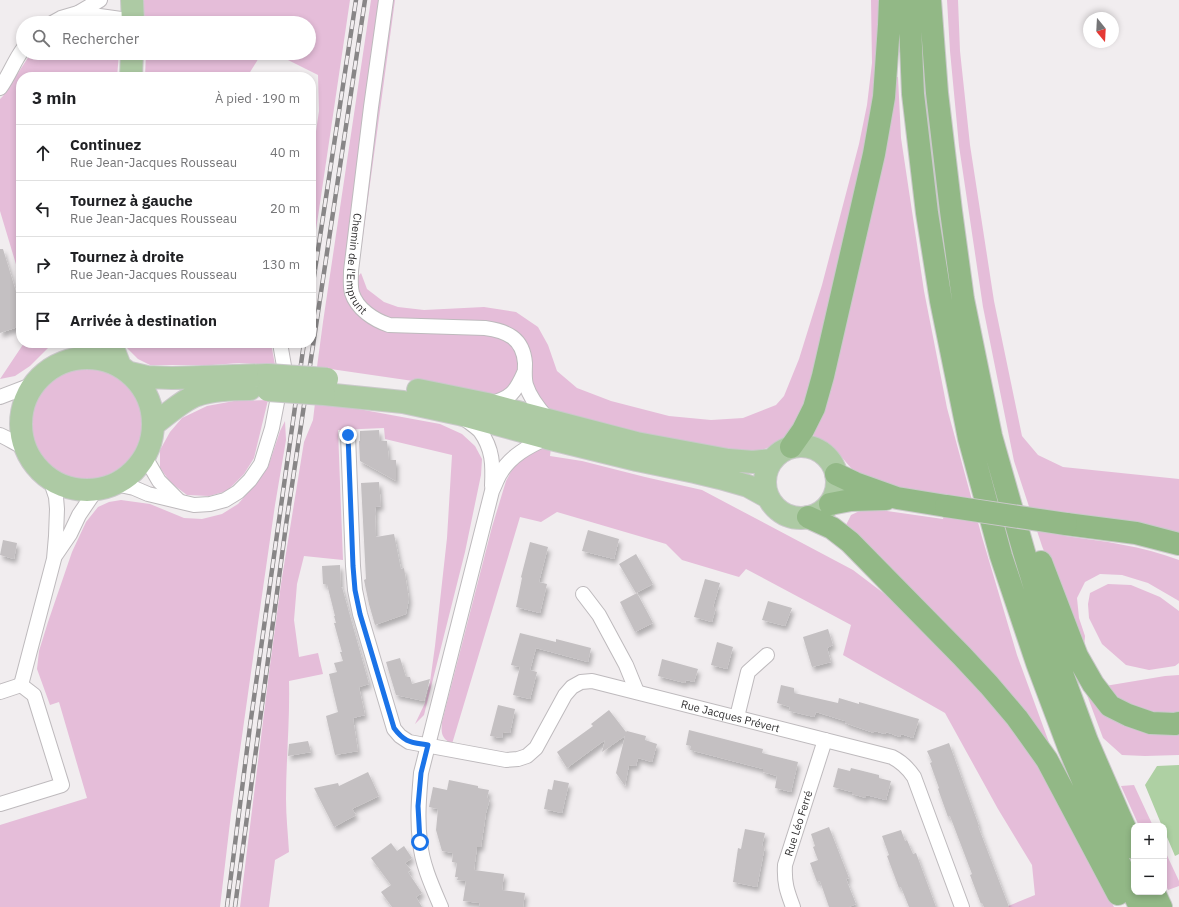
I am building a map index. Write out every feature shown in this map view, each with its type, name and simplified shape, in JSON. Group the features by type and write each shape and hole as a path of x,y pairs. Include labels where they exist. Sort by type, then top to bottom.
{"highway":[{"path":"791,447 803,430 814,408 823,376 872,162 884,98 890,0"},
{"path":"908,0 913,94 927,213 941,301 969,438 1001,556 1037,663 1072,756 1106,835 1140,907"},
{"path":"930,0 938,93 951,211 963,299 991,436 1056,657 1087,741 1131,841"},
{"path":"991,436 1012,466 1046,575 1077,656 1093,684 1110,706 1128,715 1151,723 1179,723"},
{"path":"836,474 855,483 897,498 1066,524 1136,533 1179,544"},
{"path":"830,504 851,500 897,498"},
{"path":"808,517 832,528 850,542 962,656 1017,718 1047,760 1125,907"},
{"path":"1156,895 1162,907"}],"main road":[{"path":"131,72 132,60"},
{"path":"57,365 64,348"},
{"path":"113,348 125,370 140,384 148,397 152,411 152,441 146,457 141,464 126,478 105,487 80,490 64,486 50,479 32,462 25,448 21,434 21,416 25,399 34,384 44,373 57,365 72,359 89,358 105,360 125,370 147,377 326,386 459,414 549,430 636,443 702,456 753,462 772,460"},
{"path":"326,386 354,381 403,387 487,404 549,430 637,460 720,478 748,486 768,497"},
{"path":"153,425 178,405 197,395 227,390 248,389 268,382"},
{"path":"802,446 814,448 824,454 832,463 836,474 836,489 830,504 824,510 808,517 796,517 785,514 775,507 768,497 765,484 767,471 772,460 791,447 802,446"}],"street":[{"path":"70,16 78,14 100,0"},
{"name":"Chemin de l'Emprunt","path":"386,0 351,271 352,293 368,315 389,325 485,328 508,334 517,341 521,348 525,364 524,373 526,385 530,395 542,412 549,430"},
{"path":"78,14 95,16"},
{"path":"0,88 6,81 16,60"},
{"path":"54,558 70,534 79,515 105,487 134,488 148,494 194,505 210,504 225,500 238,492 250,480 260,464 272,428 284,366 281,348"},
{"path":"487,404 502,400 510,395 520,383 524,373"},
{"path":"0,397 34,384"},
{"path":"441,907 432,886 423,858 420,842 418,806 421,773 492,490 493,470 490,449 479,430 459,414"},
{"path":"492,490 501,473 515,457 549,430"},
{"path":"0,435 25,448"},
{"name":"Rue Jacques Prévert","path":"348,435 355,590 360,614 394,728 400,736 409,742 506,760 518,759 527,756 536,748 564,695 572,687 581,682 592,681 892,757 901,762 914,777 962,907"},
{"path":"146,457 159,481 181,502"},
{"path":"21,685 54,558 57,509 56,497 50,479"},
{"path":"583,594 599,615 626,666 637,692"},
{"path":"737,717 748,672 767,655"},
{"path":"0,692 21,685"},
{"path":"0,804 62,785 34,695 21,685"},
{"name":"Rue Léo Ferré","path":"794,907 784,878 785,865 825,740"}],"shaded area":[{"path":"143,0 350,0 316,230 316,131 319,111 318,75 316,72 312,72 288,60 316,60 316,16 144,16"},
{"path":"371,0 381,0 346,274 368,321 490,335 507,339 518,354 519,366 511,388 495,397 420,382 317,367"},
{"path":"390,0 395,0 362,243 358,242"},
{"path":"871,0 881,0 876,94 855,206 801,418 793,431 779,442 755,452 686,445 556,414 544,405 535,392 521,338 392,320 372,310 363,301 355,280 361,273 367,289 384,302 398,307 424,310 484,307 516,312 538,327 548,345 557,371 577,388 611,401 669,416 711,420 743,418 776,405 784,396 799,359 822,285 859,144 867,105 872,63"},
{"path":"947,0 958,0 960,51 970,145 994,301 1022,436 1038,455 1063,467 1179,479 1179,533 1067,514 1065,536 1137,548 1179,560 1179,601 1148,583 1122,575 1100,574 1085,582 1077,598 1079,618 1085,636 1084,648 1070,618 1042,546 1014,461 983,307 959,146"},
{"path":"26,60 118,60 117,72 19,72"},
{"path":"146,60 258,60 250,72 145,72"},
{"path":"16,76 16,264 0,211 0,99"},
{"path":"891,77 898,77 901,138 924,291 947,408 982,537 1017,655 1058,767 846,525 851,515 866,508 943,519 948,495 890,486 857,475 833,447 815,438 812,432"},
{"path":"21,348 48,348 30,366 15,376 0,379"},
{"path":"127,348 272,348 275,365 239,363 212,365 150,365 138,359"},
{"path":"86,367 97,368 107,372 117,377 125,384 132,392 137,402 141,412 141,434 137,444 132,454 125,462 117,469 107,474 97,478 86,479 75,478 65,474 55,469 47,462 40,454 35,444 31,434 30,423 31,412 35,402 40,392 47,384 55,377 65,372 75,368"},
{"path":"268,400 254,458 244,474 227,491 209,496 187,495 171,483 160,468 160,450 170,432 182,418 207,406 234,401"},
{"path":"315,403 353,408 440,424 462,434 475,446 482,459 481,475 465,552 424,715 415,724 425,703 430,682 435,646 447,538 452,455 385,439 384,428 338,430 343,560 304,556 297,584 294,620 299,657 318,653 323,674 289,681 286,799 289,852 275,860 269,907 240,907 281,584 304,442 313,420"},
{"path":"285,421 286,440 257,630 231,814 220,907 0,907 0,825 87,798 59,702 50,705 37,669 39,651 48,622 72,552 86,522 98,507 109,502 121,500 150,504 184,518 202,519 222,514 238,504 268,467 280,431"},
{"path":"539,447 551,448 550,456 582,461 702,490 853,570 886,595 953,661 1004,718 1055,793 1114,907 1006,907 1035,895 1032,865 998,809 945,713 843,655 851,625 746,569 739,577 682,560 666,544 557,512 541,522 520,517 452,744 448,742 442,735 442,722 492,527 506,481 516,462"},
{"path":"1108,584 1131,585 1160,597 1179,611 1179,663 1175,666 1149,670 1126,665 1102,644 1089,618 1088,604 1090,593"},
{"path":"1179,675 1179,717 1129,707 1105,686 1165,676"},
{"path":"1081,679 1097,700 1179,734 1179,755 1122,755 1103,738"},
{"path":"1179,765 1179,854 1175,856 1167,837 1167,823 1161,823 1145,785 1157,766"},
{"path":"1134,785 1152,823 1138,823 1121,786"},
{"path":"1167,855 1179,881 1179,886 1168,890"}],"building":[{"path":"0,249 3,249 16,292 16,328 0,333"},
{"path":"379,430 380,441 387,441 389,460 396,460 396,481 360,461 360,431"},
{"path":"379,482 381,506 375,507 376,537 394,534 401,569 404,568 409,599 406,614 375,625 364,580 366,579 361,483"},
{"path":"588,530 619,539 614,559 582,551"},
{"path":"3,540 17,543 14,559 0,555"},
{"path":"530,542 548,547 539,582 547,584 540,613 516,607 521,577"},
{"path":"636,554 653,584 636,593 619,564"},
{"path":"340,565 341,588 342,587 369,684 359,687 365,715 353,718 358,751 335,755 326,716 338,712 329,674 337,672 334,663 343,661 334,623 336,623 335,616 327,584 323,584 322,566"},
{"path":"705,579 720,583 713,607 716,607 712,622 694,617"},
{"path":"637,593 653,623 635,632 620,602"},
{"path":"768,601 792,608 785,626 762,620"},
{"path":"828,629 833,645 827,648 831,662 812,667 803,637"},
{"path":"520,633 556,642 556,639 591,648 588,662 536,648 530,670 537,672 530,699 513,695 520,667 511,665"},
{"path":"717,642 733,647 727,669 711,665"},
{"path":"400,658 406,677 410,677 412,684 430,679 424,701 396,695 386,662"},
{"path":"662,659 698,669 694,682 686,680 685,683 658,676"},
{"path":"781,685 794,688 794,693 838,703 839,698 859,704 859,702 919,719 913,738 901,734 900,737 886,732 885,734 874,731 874,733 845,723 845,721 816,712 814,717 789,711 790,707 777,703"},
{"path":"498,705 515,709 510,733 503,732 502,738 490,736"},
{"path":"609,710 626,732 646,736 645,740 657,744 652,762 638,758 636,766 629,765 625,786 616,773 625,736 602,752 605,740 567,768 557,752 593,726 591,724"},
{"path":"689,730 763,749 762,753 798,762 791,792 775,788 777,776 763,772 763,769 690,750 691,746 686,745"},
{"path":"308,741 311,752 288,756 289,744"},
{"path":"949,743 978,826 1009,907 984,907 982,903 981,904 970,875 972,874 950,816 948,817 930,763 932,762 927,751"},
{"path":"838,768 850,771 851,768 879,775 879,778 891,781 886,800 866,795 866,798 852,794 852,792 833,787"},
{"path":"368,772 379,796 352,809 356,815 334,827 314,788 338,783 339,786"},
{"path":"449,780 478,786 478,788 489,790 487,798 490,798 486,813 481,847 477,847 474,870 504,874 502,890 525,893 523,907 479,907 480,903 463,901 466,881 457,880 458,877 455,877 457,863 452,862 453,853 442,851 436,830 438,809 429,807 433,787 447,790"},
{"path":"554,780 569,783 562,813 544,809 548,789 552,790"},
{"path":"829,827 849,878 846,879 856,904 849,907 829,907 820,881 817,882 810,863 818,860 813,847 815,846 811,834"},
{"path":"745,829 765,833 762,846 765,846 757,887 733,882 738,848 741,849"},
{"path":"901,830 905,841 907,840 913,854 916,853 936,907 909,907 901,887 899,888 887,856 889,855 882,836"},
{"path":"391,843 397,851 404,846 412,858 405,863 411,870 408,872 422,893 416,897 422,907 392,907 381,892 391,885 371,858"}],"railway":[{"path":"316,263 356,0"},
{"path":"316,326 365,0"},
{"path":"227,907 250,726 303,348"},
{"path":"235,907 286,525 313,348"}],"route":[{"path":"348,435 353,566 355,590 360,614 394,728 400,736 409,742 428,745 421,773 418,806 420,842"}]}
